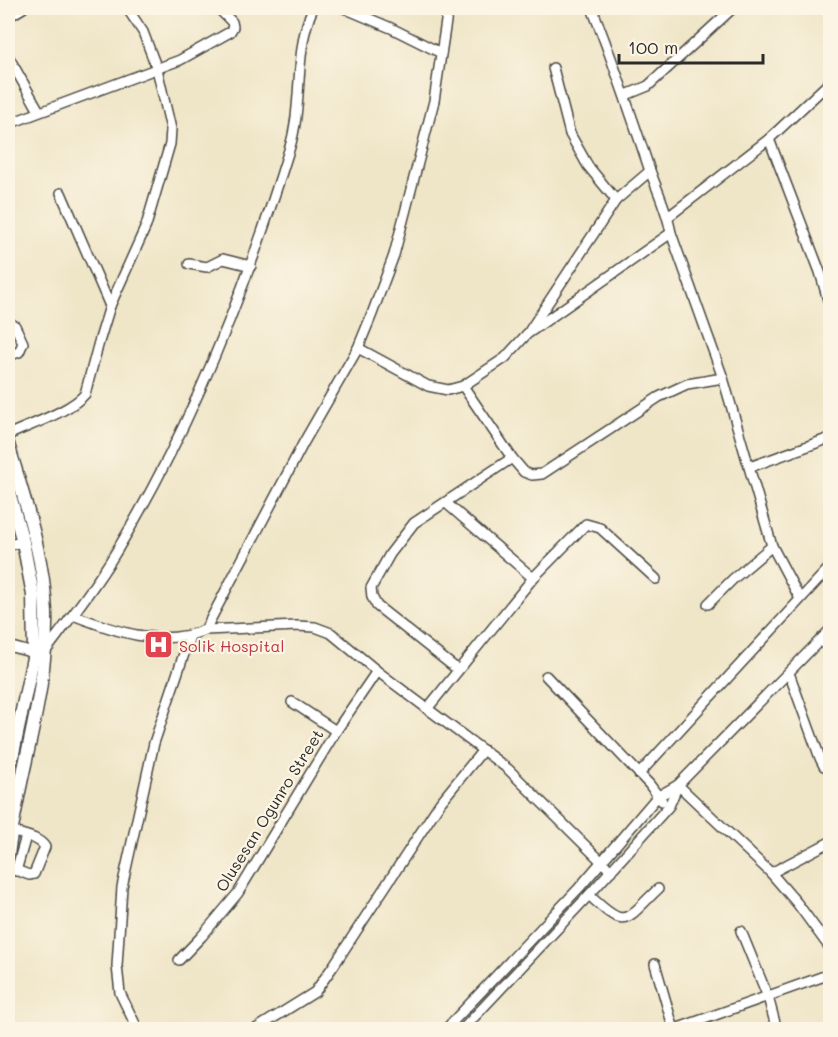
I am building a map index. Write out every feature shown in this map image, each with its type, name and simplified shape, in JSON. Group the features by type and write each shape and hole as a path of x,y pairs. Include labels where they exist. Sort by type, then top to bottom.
{"main road":[{"path":"8,444 10,465 39,557 46,611 40,652 36,709 8,855"},
{"path":"8,489 23,542 40,652 8,777"}],"street":[{"path":"8,17 23,8"},
{"path":"8,435 68,407 85,394 110,306 146,226 170,144 171,129 157,69 143,32 127,8"},
{"path":"8,124 193,54 230,32 233,27 232,22 218,8"},
{"path":"8,646 40,652 73,615 115,554 169,458 231,318 251,266 294,134 304,35 313,8"},
{"path":"344,8 441,53"},
{"path":"205,630 304,442 358,348 394,255 434,101 448,8"},
{"path":"592,8 626,95 671,233 723,378 772,546 800,599"},
{"path":"626,95 648,86 733,8"},
{"path":"8,56 39,111"},
{"path":"553,68 570,134 588,166 616,200"},
{"path":"668,218 769,139 831,82"},
{"path":"769,139 831,307"},
{"path":"358,348 428,386 448,390 463,386 506,358 527,334 616,200 650,171"},
{"path":"61,193 110,306"},
{"path":"527,334 671,233"},
{"path":"189,264 207,267 224,260 251,266"},
{"path":"8,322 15,326 23,343 19,352 8,356"},
{"path":"463,386 512,458 524,472 532,475 542,474 659,397 687,384 723,378"},
{"path":"750,467 831,438"},
{"path":"458,670 377,606 370,588 390,554 414,523 512,458"},
{"path":"446,503 533,578"},
{"path":"427,709 533,578 586,524 600,528 656,579"},
{"path":"8,545 23,542"},
{"path":"708,604 772,546"},
{"path":"639,774 831,567"},
{"path":"73,615 115,631 142,637 190,636 205,630 297,626 315,627 331,633 377,671 508,769 611,871"},
{"path":"444,1029 602,862 657,797 678,785 831,630"},
{"path":"138,1029 120,993 117,966 122,887 154,743 190,636"},
{"path":"821,640 831,650"},
{"name":"Olusesan Ogunro Street","path":"179,960 238,892 336,731 377,671"},
{"path":"789,673 820,758 824,766 831,767"},
{"path":"546,676 639,774 657,797 669,806"},
{"path":"292,702 336,731"},
{"path":"254,1029 315,992 440,803 483,750"},
{"path":"462,1029 589,895 669,806 678,785"},
{"path":"678,785 771,873 831,948"},
{"path":"11,831 26,836 43,843 45,847 34,874 29,875 12,869 26,836"},
{"path":"771,873 831,842"},
{"path":"589,895 610,915 620,919 628,918 658,889"},
{"path":"741,931 768,997 777,1029"},
{"path":"656,964 673,1029 831,974"}],"place":[{"name":"Solik Hospital","path":"158,645"}]}
